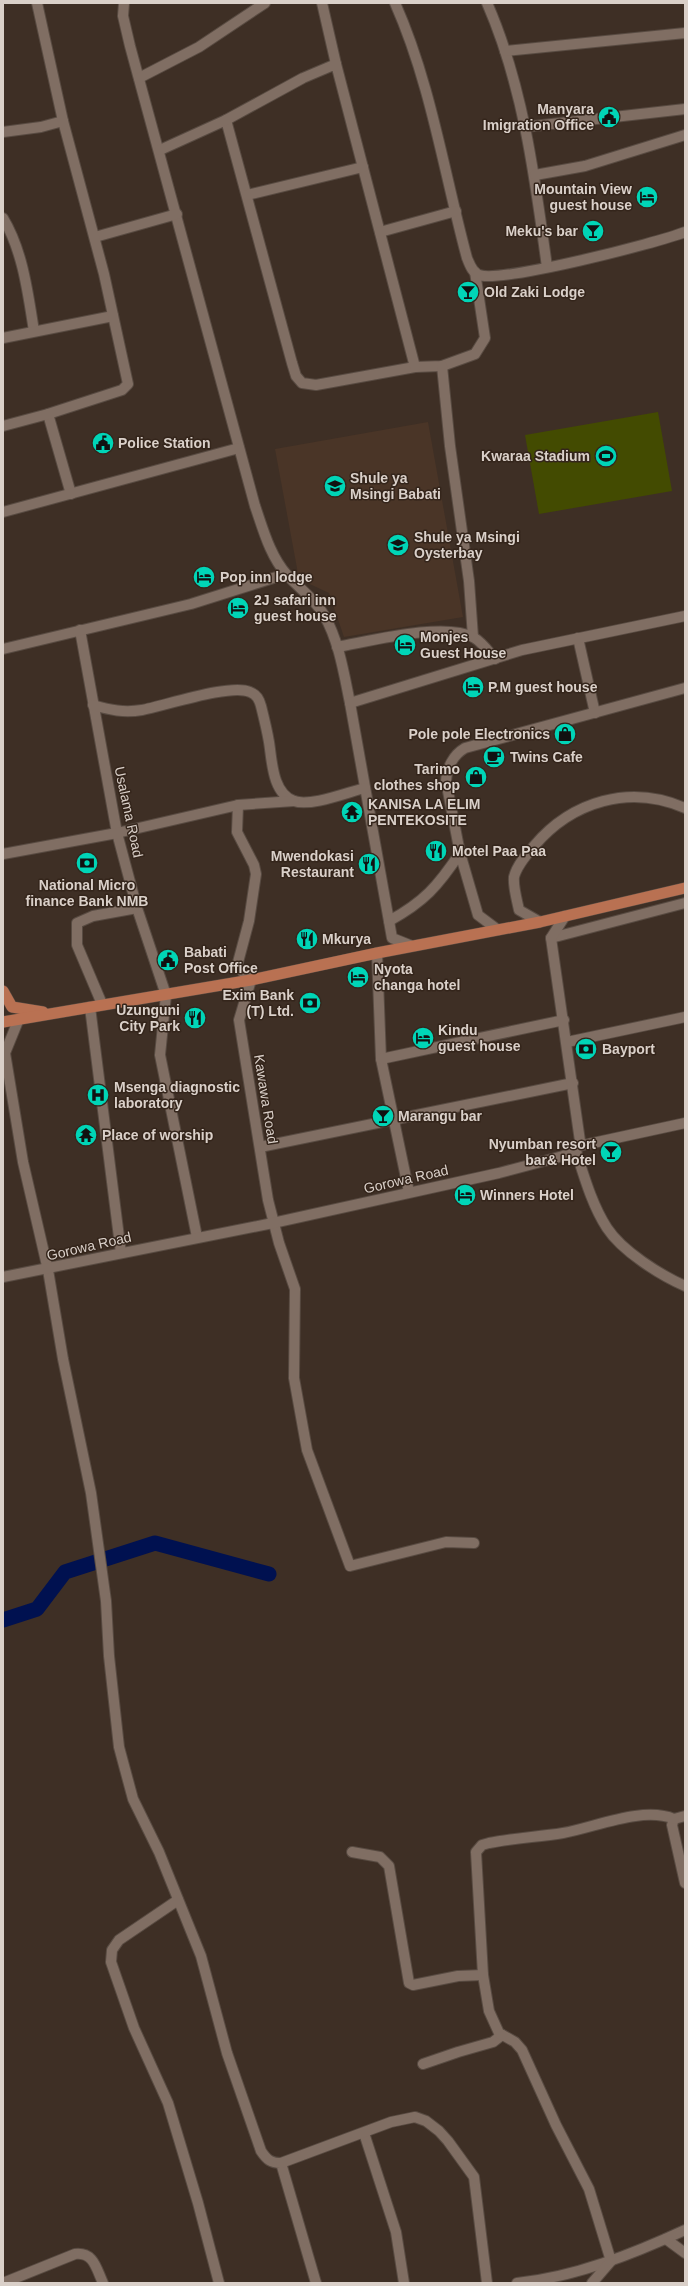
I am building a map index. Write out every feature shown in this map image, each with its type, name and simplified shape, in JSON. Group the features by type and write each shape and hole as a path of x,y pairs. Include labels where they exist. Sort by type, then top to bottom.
{"highway":[{"path":"3,1006 10,1022 50,1013 251,980 377,953 540,922 685,888"},
{"path":"3,991 12,1007 50,1013"}],"street":[{"path":"3,426 48,414 127,387 128,384 95,237 63,121 37,3"},
{"path":"123,3 123,16 139,78 160,150 255,506 270,548 286,574 316,604 330,627 350,703 392,938 412,946"},
{"path":"139,78 198,47 265,3"},
{"path":"322,3 336,64 415,367"},
{"path":"226,120 292,363 296,376 302,383 316,385 415,367 442,366 475,354 484,338 475,272 467,258 436,130 413,48 396,3"},
{"path":"487,3 505,51 524,127 534,175 547,266"},
{"path":"505,51 685,32"},
{"path":"160,150 226,120 303,78 336,64"},
{"path":"524,127 685,109"},
{"path":"3,132 42,127 63,121"},
{"path":"534,175 585,166 685,135"},
{"path":"247,195 363,167"},
{"path":"380,232 456,211"},
{"path":"95,237 177,214"},
{"path":"3,218 14,242 22,271 34,331"},
{"path":"475,272 484,276 495,276 623,250 685,232"},
{"path":"3,338 113,316"},
{"path":"442,366 450,446 469,581 473,637"},
{"path":"48,414 71,494"},
{"path":"3,512 239,448"},
{"path":"3,649 191,604 286,574"},
{"path":"350,703 522,650 685,616"},
{"name":"Usalama Road","path":"80,630 117,833 137,908 166,995"},
{"path":"336,647 442,631 453,631 473,637 496,659"},
{"path":"578,638 595,713"},
{"path":"498,930 478,915 460,853 446,781 447,772 456,754 465,748 525,730 595,713 685,688"},
{"path":"93,705 114,712 142,710 218,693 249,691 257,696 262,706 278,784 285,794 294,801"},
{"path":"3,854 117,833 238,805 326,799 365,788"},
{"path":"540,922 519,910 514,877 523,860 541,837 567,816 594,802 611,798 658,800 685,808"},
{"path":"238,805 237,832 254,865 256,874 249,921 237,966 251,980"},
{"path":"389,920 410,909 429,894 447,874 460,853"},
{"path":"551,938 685,903"},
{"path":"102,1004 77,945 77,923 93,916 137,908"},
{"path":"565,916 551,938 573,1082 578,1148 597,1207 614,1237 647,1264 685,1286"},
{"path":"377,953 381,1059 409,1192"},
{"name":"Kawawa Road","path":"251,980 239,1020 273,1223 295,1289 293,1372 307,1450 347,1563 350,1566 355,1566 446,1542 474,1543"},
{"path":"166,995 160,1055 197,1237"},
{"path":"90,1007 121,1253"},
{"path":"567,1042 685,1017"},
{"path":"381,1059 564,1020"},
{"path":"10,1022 5,1053 23,1162 48,1270 63,1358 91,1493 106,1601 109,1656 120,1747 133,1799 156,1845 201,1956 227,2053 261,2151 266,2158 273,2163 281,2163 320,2147 364,2133 391,2122 416,2117 434,2126 456,2150 474,2177 487,2283"},
{"path":"260,1147 573,1082"},
{"name":"Gorowa Road","path":"3,1277 48,1270 197,1237 273,1223 529,1165 563,1156 578,1148 685,1122"},
{"path":"611,2261 589,2189 556,2125 530,2065 518,2044 502,2035 495,2027 489,2011 483,1975 476,1852 480,1847 489,1842 564,1833 646,1815 659,1815 674,1820 685,1816"},
{"path":"674,1820 672,1825 673,1838 685,1883"},
{"path":"352,1852 380,1857 389,1866 407,1980 410,1984 458,1976 483,1975"},
{"path":"178,1900 119,1940 112,1950 111,1962 134,2028 168,2102 198,2203 219,2283"},
{"path":"423,2064 493,2042 502,2035"},
{"path":"364,2133 396,2232 404,2283"},
{"path":"281,2163 316,2283"},
{"path":"517,2283 540,2281 611,2261 685,2230"},
{"path":"666,2239 685,2252"},
{"path":"3,2283 61,2259 75,2254 84,2253 91,2258 103,2283"},
{"path":"592,2283 611,2261"}],"shaded area":[{"path":"428,422 463,617 344,637 329,593 299,579 275,449"}],"green space":[{"path":"658,412 672,491 539,514 525,435"}],"waterway":[{"path":"3,1620 37,1609 65,1572 155,1543 269,1574"}],"place":[{"name":"Manyara Imigration Office","path":"609,117"},
{"name":"Mountain View guest house","path":"647,197"},
{"name":"Meku's bar","path":"593,231"},
{"name":"Old Zaki Lodge","path":"468,292"},
{"name":"Police Station","path":"103,443"},
{"name":"Kwaraa Stadium","path":"606,456"},
{"name":"Shule ya Msingi Babati","path":"335,486"},
{"name":"Shule ya Msingi Oysterbay","path":"398,545"},
{"name":"Pop inn lodge","path":"204,577"},
{"name":"2J safari inn guest house","path":"238,608"},
{"name":"Monjes Guest House","path":"405,645"},
{"name":"P.M guest house","path":"473,687"},
{"name":"Pole pole Electronics","path":"565,734"},
{"name":"Twins Cafe","path":"494,757"},
{"name":"Tarimo clothes shop","path":"476,777"},
{"name":"KANISA LA ELIM PENTEKOSITE","path":"352,812"},
{"name":"Motel Paa Paa","path":"436,851"},
{"name":"National Micro finance Bank NMB","path":"87,863"},
{"name":"Mwendokasi Restaurant","path":"369,864"},
{"name":"Mkurya","path":"307,939"},
{"name":"Babati Post Office","path":"168,960"},
{"name":"Nyota changa hotel","path":"358,977"},
{"name":"Exim Bank (T) Ltd.","path":"310,1003"},
{"name":"Uzunguni City Park","path":"195,1018"},
{"name":"Kindu guest house","path":"423,1038"},
{"name":"Bayport","path":"586,1049"},
{"name":"Msenga diagnostic laboratory","path":"98,1095"},
{"name":"Marangu bar","path":"383,1116"},
{"name":"Place of worship","path":"86,1135"},
{"name":"Nyumban resort bar& Hotel","path":"611,1152"},
{"name":"Winners Hotel","path":"465,1195"}]}
